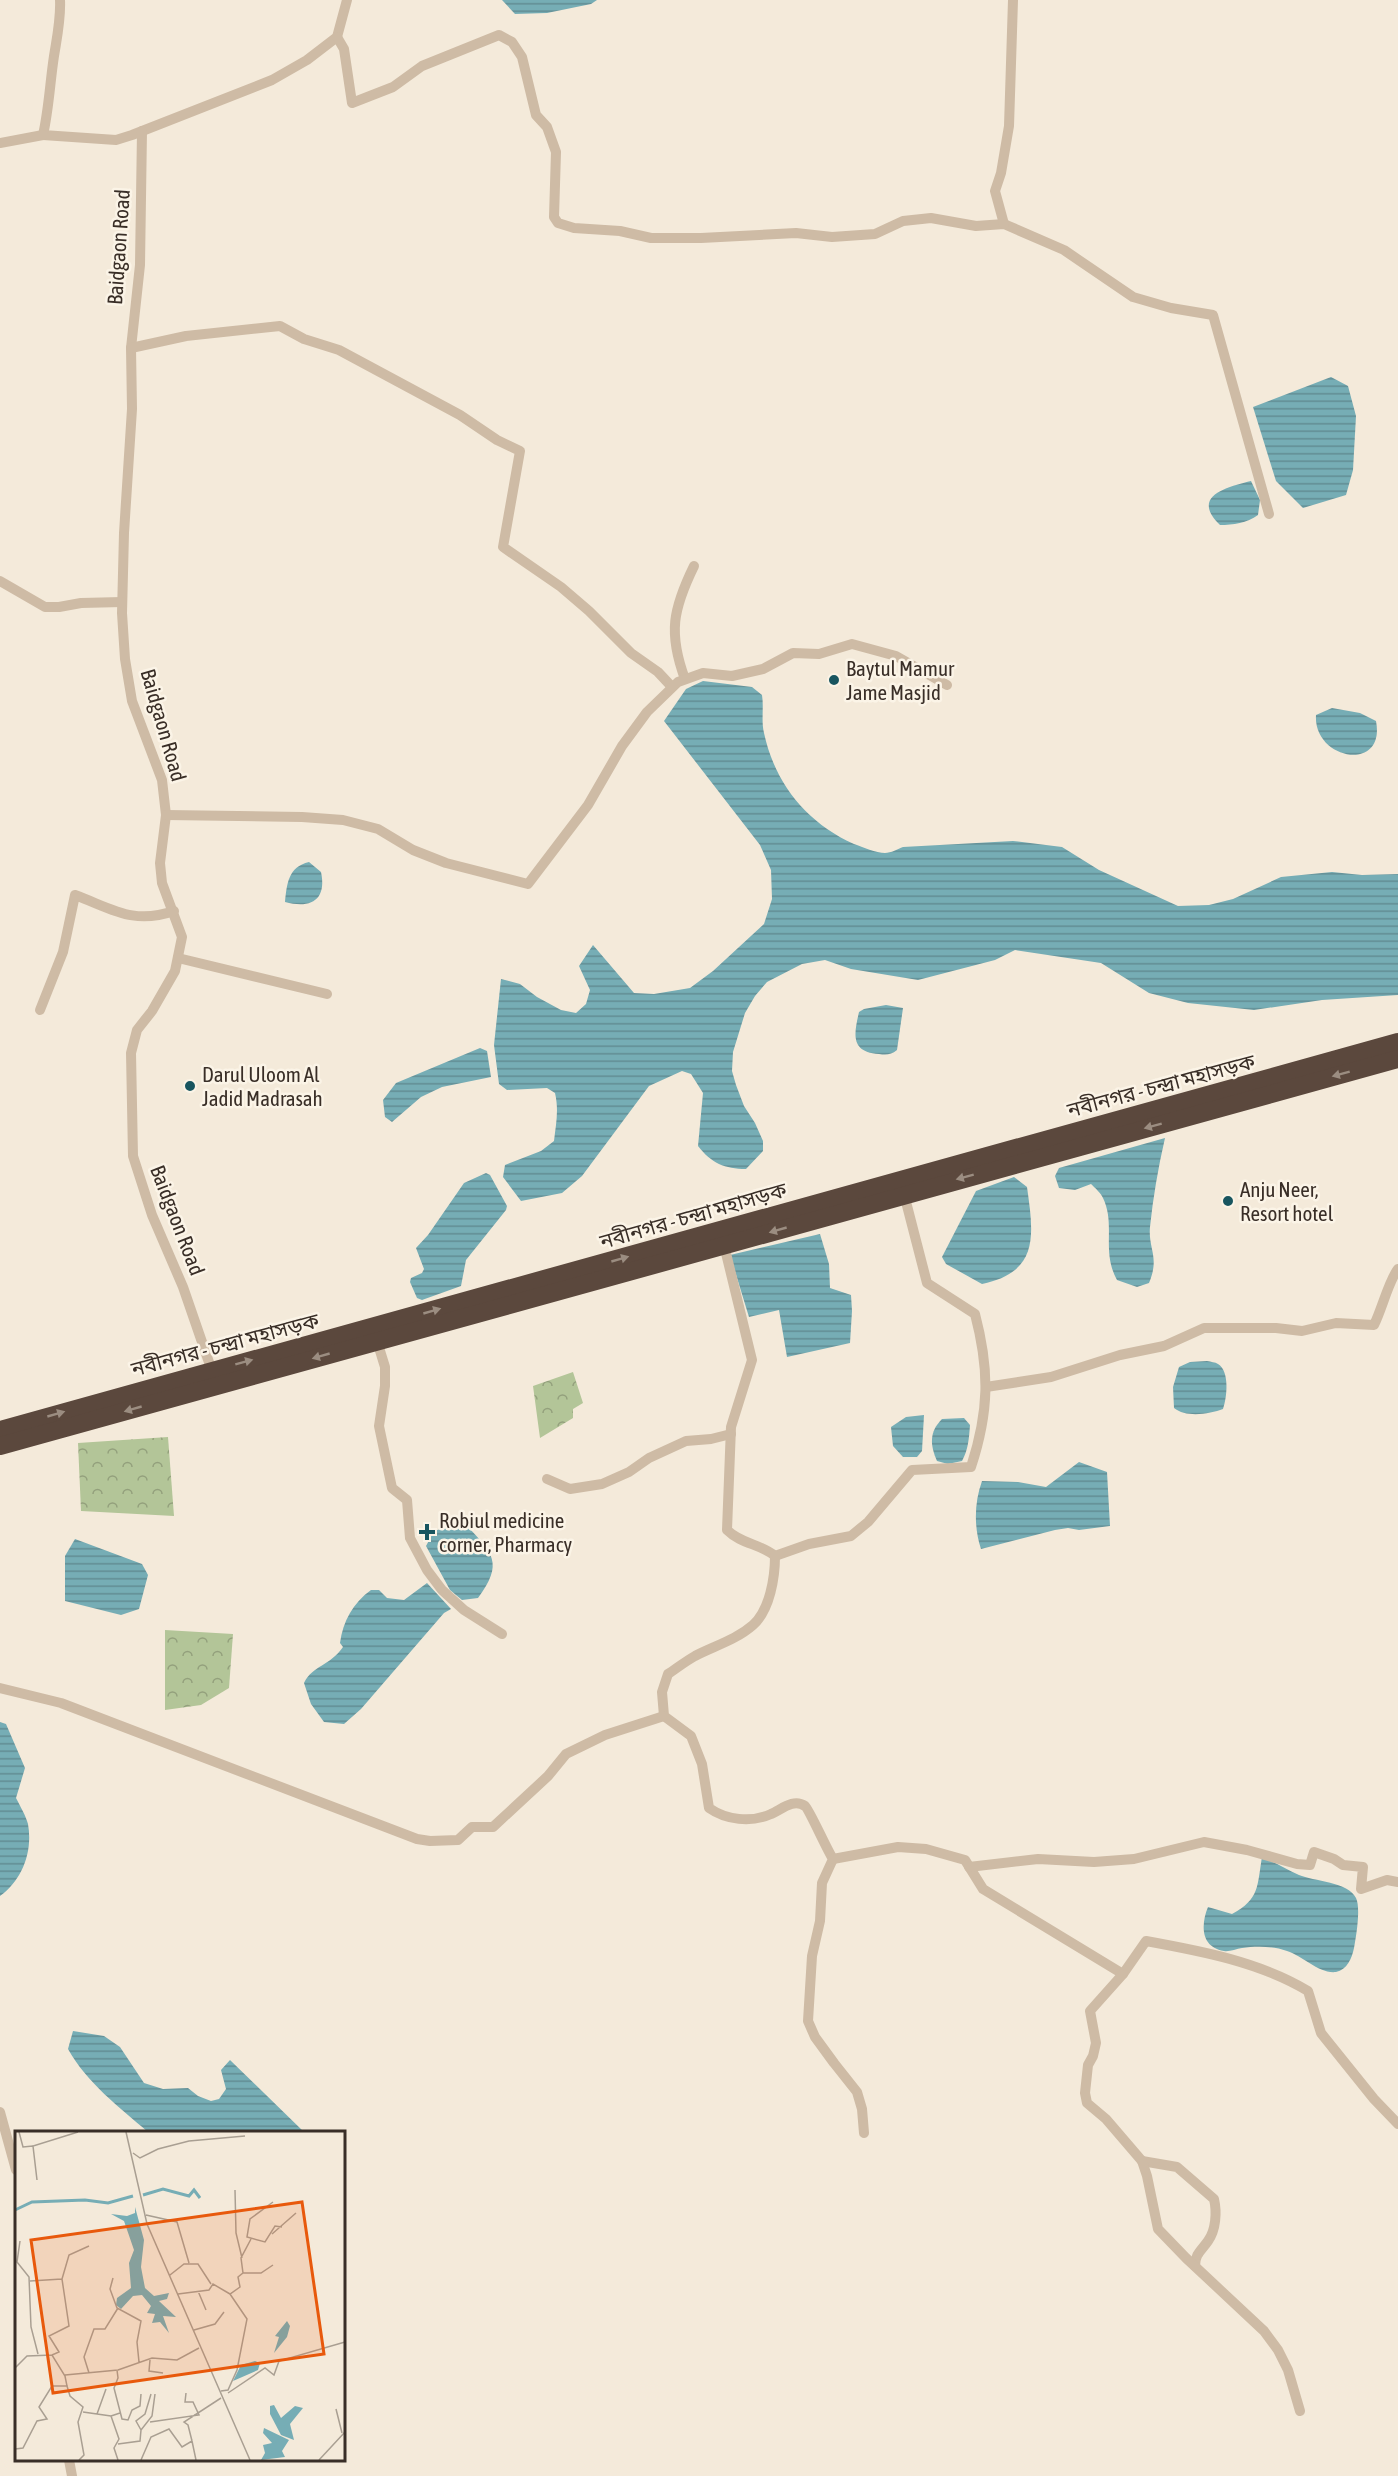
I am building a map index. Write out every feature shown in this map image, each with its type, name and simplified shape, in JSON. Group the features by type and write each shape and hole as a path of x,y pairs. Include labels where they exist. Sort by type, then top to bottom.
{"highway":[{"name":"নবীনগর - চন্দ্রা মহাসড়ক","path":"0,1430 1398,1042"},
{"name":"নবীনগর - চন্দ্রা মহাসড়ক","path":"0,1446 1398,1059"}],"street":[{"path":"43,135 49,109 54,56 60,24 60,0"},
{"path":"346,0 338,37 344,48 352,102 393,87 422,66 471,45 499,35 512,42 522,57 536,115 547,127 556,152 554,217 558,223 574,228 620,231 651,238 702,238 796,232 831,237 875,234 903,221 931,218 976,226 1004,224 1064,250 1133,297 1171,308 1213,315 1269,514"},
{"path":"1004,224 995,191 1001,173 1009,126 1013,0"},
{"path":"0,143 43,135 116,140 272,80 307,60 338,37"},
{"name":"Baidgaon Road","path":"142,131 140,265 131,348 132,409 122,602 125,659 132,701 162,780 166,815 160,863 162,883 182,937 175,971 152,1011 137,1030 131,1053 133,1156 152,1215 183,1287 212,1371"},
{"path":"131,348 186,336 280,326 304,339 339,350 460,415 496,440 520,451 503,547 561,587 631,653 658,672 672,687"},
{"path":"685,679 673,636 675,617 684,585 694,566"},
{"path":"0,581 45,607 122,602"},
{"path":"166,815 343,820 378,830 413,850 446,863 528,884 588,805 622,746 647,712 678,682 703,673 732,676 764,669 793,653 819,654 852,644 896,656 947,685"},
{"path":"40,1010 63,952 75,895 134,918 174,911"},
{"path":"178,958 327,994"},
{"path":"776,1556 809,1544 851,1536 868,1522 912,1470 971,1467 982,1434 986,1387 982,1341 975,1314 927,1283 904,1194"},
{"path":"724,1245 752,1360 731,1434 727,1530 735,1539 769,1550 776,1556"},
{"path":"986,1387 1051,1377 1120,1355 1164,1346 1204,1328 1302,1330 1336,1323 1374,1325 1388,1294 1393,1276 1398,1269"},
{"path":"377,1341 384,1366 385,1386 379,1426 392,1488 407,1500 410,1538 427,1570 442,1590 464,1610 502,1634"},
{"path":"547,1479 570,1489 602,1484 686,1441 711,1439 731,1434"},
{"path":"776,1556 775,1574 765,1606 754,1624 734,1638 696,1656 668,1674 662,1692 664,1716 691,1737 702,1764 709,1808 720,1816 740,1820 770,1815 788,1804 807,1807 833,1859"},
{"path":"0,1688 71,1706 417,1839 430,1841 458,1840 472,1827 493,1827 548,1776 566,1754 605,1735 664,1716"},
{"path":"969,1867 1038,1859 1094,1862 1134,1859 1203,1842 1247,1850 1297,1864 1310,1865 1314,1852 1334,1859 1342,1865 1363,1867 1361,1888 1388,1880 1398,1882"},
{"path":"833,1859 898,1847 926,1849 964,1860 983,1889 1123,1974"},
{"path":"833,1859 822,1883 820,1921 812,1956 808,2021 828,2054 857,2092 862,2109 864,2133"},
{"path":"1300,2411 1288,2370 1278,2350 1264,2331 1158,2229 1148,2176 1142,2161 1106,2119 1087,2103 1085,2093 1088,2065 1096,2043 1090,2011 1123,1974 1146,1941 1188,1948 1291,1981 1308,1991 1321,2033 1374,2099 1398,2124"},
{"path":"0,2112 15,2166"},
{"path":"1142,2161 1177,2167 1214,2199 1216,2207 1214,2228 1209,2239 1195,2256 1195,2266"},
{"path":"69,2461 72,2476"}],"green space":[{"path":"573,1372 583,1403 573,1409 573,1418 540,1438 533,1386"},
{"path":"168,1437 174,1516 81,1511 78,1443"},
{"path":"165,1630 233,1634 229,1688 201,1705 165,1710"}],"water":[{"path":"502,0 597,0 591,4 547,13 515,14"},
{"path":"1331,377 1348,386 1356,416 1353,470 1346,495 1303,508 1276,481 1253,407"},
{"path":"1251,481 1260,500 1258,515 1240,523 1220,525 1212,515 1209,507 1210,500 1223,490"},
{"path":"703,681 752,687 762,695 764,733 769,752 785,785 808,813 822,825 854,844 874,851 885,853 903,847 1013,841 1062,847 1099,870 1178,906 1209,905 1233,899 1281,877 1332,872 1362,875 1398,874 1398,995 1322,1000 1254,1010 1188,1003 1149,993 1101,963 1015,950 995,960 918,980 851,969 825,960 802,964 767,982 755,996 745,1013 733,1052 732,1071 736,1085 744,1106 763,1141 763,1151 746,1169 719,1164 708,1157 698,1146 703,1093 691,1074 682,1071 649,1086 582,1176 562,1193 521,1201 503,1177 505,1165 541,1151 554,1141 557,1105 555,1093 547,1088 507,1090 499,1084 494,1045 501,979 520,984 537,997 561,1010 576,1013 586,1004 590,990 579,966 593,945 634,993 654,994 690,988 713,971 764,924 772,899 771,870 760,845 664,721 686,689"},
{"path":"1332,708 1360,713 1376,721 1376,738 1370,748 1361,754 1349,754 1336,750 1326,742 1318,730 1316,715"},
{"path":"309,862 321,872 322,889 319,896 309,903 285,902 288,883 293,872 302,864"},
{"path":"886,1005 903,1008 897,1050 891,1054 870,1053 863,1050 856,1040 859,1012"},
{"path":"480,1048 487,1051 491,1077 442,1087 421,1097 392,1122 385,1117 383,1100 396,1083"},
{"path":"1165,1138 1150,1227 1154,1266 1149,1283 1137,1287 1117,1280 1112,1269 1107,1208 1101,1194 1091,1184 1075,1190 1059,1188 1055,1176 1059,1168"},
{"path":"486,1173 490,1175 507,1206 506,1210 466,1260 461,1286 422,1300 417,1298 410,1282 411,1278 422,1273 424,1269 416,1248 428,1235 464,1183"},
{"path":"1014,1177 1027,1187 1031,1221 1028,1249 1023,1261 1014,1271 982,1284 946,1264 942,1257 976,1191"},
{"path":"820,1234 829,1264 830,1288 851,1295 850,1343 787,1357 779,1310 749,1317 730,1255"},
{"path":"1207,1361 1222,1367 1226,1378 1226,1398 1223,1409 1205,1414 1191,1414 1174,1408 1173,1387 1179,1367 1190,1362"},
{"path":"924,1415 922,1451 917,1457 903,1457 893,1446 891,1427 906,1417"},
{"path":"964,1418 970,1425 966,1453 962,1461 948,1464 937,1461 932,1439 938,1424 942,1419"},
{"path":"1079,1462 1107,1472 1110,1526 1055,1530 981,1549 976,1515 977,1498 982,1481 1018,1482 1046,1487"},
{"path":"466,1525 489,1551 493,1567 491,1576 478,1598 462,1600 450,1590 426,1546 434,1531"},
{"path":"75,1539 142,1564 148,1575 139,1609 121,1615 65,1601 65,1556"},
{"path":"427,1583 451,1609 444,1613 361,1709 344,1724 324,1722 311,1704 304,1683 312,1672 333,1658 343,1647 340,1643 341,1635 354,1607 371,1590 379,1590 387,1598 404,1600"},
{"path":"0,1722 6,1724 25,1768 16,1798 28,1824 29,1845 20,1874 0,1896"},
{"path":"1262,1857 1299,1875 1346,1888 1356,1898 1358,1915 1354,1948 1343,1969 1336,1972 1323,1970 1293,1953 1276,1948 1253,1947 1224,1951 1210,1945 1204,1934 1204,1920 1208,1907 1232,1914 1248,1903 1256,1891"},
{"path":"73,2031 104,2036 120,2047 144,2083 163,2089 188,2088 198,2096 211,2101 219,2099 226,2089 221,2070 230,2060 303,2131 147,2131 104,2094 84,2073 68,2049"}],"place":[{"name":"Baytul Mamur Jame Masjid","path":"834,680"},
{"name":"Darul Uloom Al Jadid Madrasah","path":"190,1086"},
{"name":"Anju Neer, Resort hotel","path":"1228,1201"},
{"name":"Robiul medicine corner, Pharmacy","path":"427,1532"}]}
